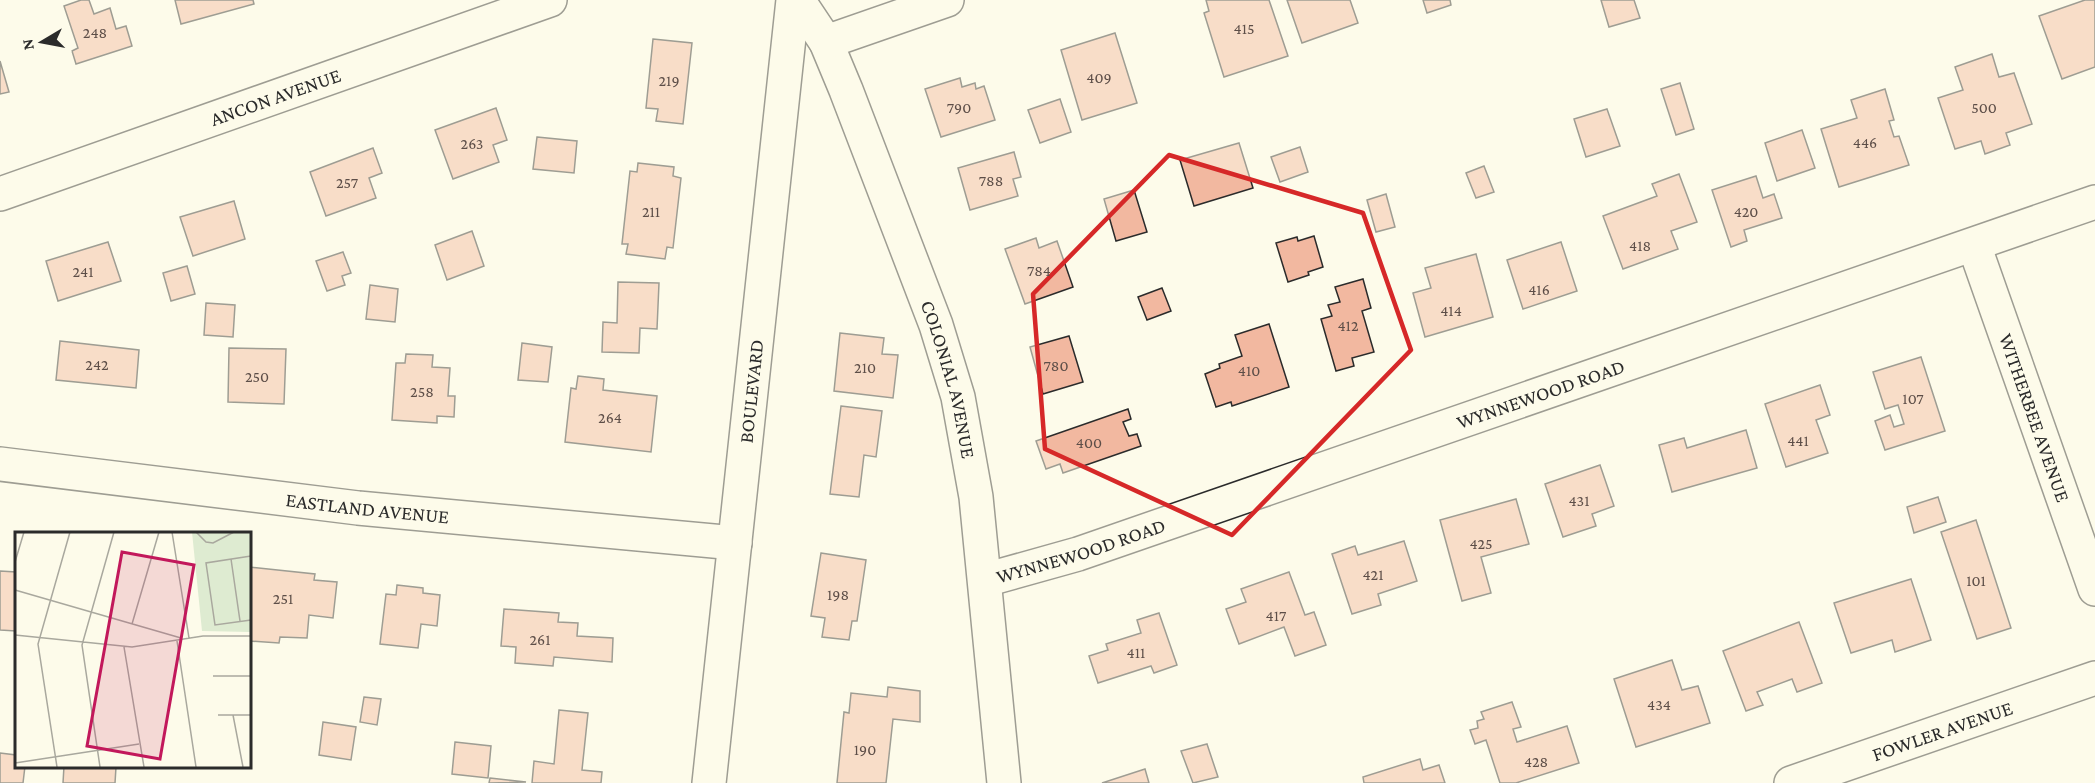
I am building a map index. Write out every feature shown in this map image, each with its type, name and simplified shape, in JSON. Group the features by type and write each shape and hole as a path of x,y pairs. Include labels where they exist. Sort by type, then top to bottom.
{"street":[{"name":"ANCON AVENUE","path":"0,194 550,0"},
{"name":"BOULEVARD","path":"709,783 793,0"},
{"name":"COLONIAL AVENUE","path":"798,0 826,42 943,345 958,397 974,486 1004,783"},
{"path":"826,42 947,0"},
{"name":"WYNNEWOOD ROAD","path":"985,580 1089,550 2095,202"},
{"name":"WITHERBEE AVENUE","path":"1974,245 2095,589"},
{"name":"EASTLAND AVENUE","path":"0,464 358,508 735,543"},
{"name":"FOWLER AVENUE","path":"1791,783 2095,678"}],"highlighted area":[{"path":"1169,155 1363,213 1411,350 1232,535 1045,449 1033,294"}],"building":[{"path":"81,0 89,0 94,14 110,8 116,29 126,26 132,46 76,64 72,51 78,48 64,6"},
{"path":"175,0 253,0 254,4 181,24"},
{"path":"1206,0 1269,0 1288,56 1224,77 1204,13 1209,11"},
{"path":"1287,0 1350,0 1358,23 1302,43"},
{"path":"1423,0 1450,0 1451,5 1427,13"},
{"path":"1601,0 1634,0 1640,18 1609,27"},
{"path":"2085,0 2095,0 2095,67 2062,79 2039,16"},
{"path":"1115,33 1137,103 1082,120 1061,50"},
{"path":"653,39 692,43 683,124 656,121 658,109 646,108"},
{"path":"1992,54 1999,77 2014,73 2032,124 2006,133 2010,145 1985,154 1981,141 1955,149 1938,98 1963,90 1955,67"},
{"path":"0,61 9,92 0,94"},
{"path":"960,78 962,87 975,83 976,89 984,86 995,120 941,137 925,89"},
{"path":"1680,83 1694,129 1676,135 1661,89"},
{"path":"1885,89 1894,120 1889,121 1894,137 1899,136 1909,165 1839,187 1821,129 1857,118 1851,100"},
{"path":"1060,99 1071,132 1040,143 1028,110"},
{"path":"496,108 507,140 493,145 499,162 453,179 435,130"},
{"path":"1607,109 1620,146 1586,157 1574,119"},
{"path":"1802,130 1815,168 1777,181 1765,143"},
{"path":"537,137 577,141 574,173 533,169"},
{"path":"1239,143 1253,188 1194,206 1180,160"},
{"path":"1300,147 1308,172 1280,182 1271,157"},
{"path":"373,148 382,173 369,178 376,198 326,216 310,172"},
{"path":"1014,152 1021,177 1013,179 1018,196 970,210 958,168"},
{"path":"638,163 674,167 673,176 681,178 673,248 667,247 665,259 626,254 628,244 622,244 630,171 637,172"},
{"path":"1484,166 1494,192 1476,198 1466,173"},
{"path":"1679,174 1697,222 1671,231 1678,249 1623,269 1603,216 1657,196 1652,184"},
{"path":"1756,176 1763,198 1774,194 1782,218 1744,230 1747,241 1731,247 1712,190"},
{"path":"1134,190 1147,232 1116,241 1104,199"},
{"path":"1386,194 1395,227 1376,232 1367,200"},
{"path":"234,201 245,239 193,256 180,217"},
{"path":"472,231 484,266 447,280 435,245"},
{"path":"1314,236 1323,267 1308,272 1309,275 1288,282 1276,243 1297,237 1298,241"},
{"path":"1036,238 1039,248 1057,241 1073,287 1025,304 1005,249"},
{"path":"108,242 121,281 58,301 46,261"},
{"path":"1561,242 1577,291 1523,309 1507,260"},
{"path":"343,252 351,273 342,276 345,285 327,291 316,261"},
{"path":"1476,254 1493,317 1425,337 1413,293 1431,288 1425,268"},
{"path":"187,266 195,294 171,301 163,273"},
{"path":"1363,279 1371,308 1362,311 1374,352 1352,358 1354,366 1336,371 1321,319 1332,316 1328,305 1340,302 1335,287"},
{"path":"618,282 659,283 657,329 640,328 639,353 602,352 603,322 617,323"},
{"path":"370,285 398,289 395,322 366,319"},
{"path":"1162,288 1171,311 1147,320 1138,297"},
{"path":"206,303 235,305 233,337 204,335"},
{"path":"1269,324 1289,387 1232,406 1231,402 1216,407 1205,374 1220,368 1219,364 1242,356 1235,335"},
{"path":"840,333 884,338 882,354 898,355 893,398 834,391"},
{"path":"1069,336 1083,382 1043,394 1030,347"},
{"path":"60,341 139,350 136,388 56,380"},
{"path":"522,343 552,347 548,382 518,380"},
{"path":"229,348 286,349 284,404 228,402"},
{"path":"406,354 433,355 432,367 450,368 448,396 455,396 454,417 437,416 437,423 392,420 396,363 405,363"},
{"path":"1921,357 1945,431 1885,450 1875,421 1890,415 1894,427 1904,424 1898,405 1885,409 1873,372"},
{"path":"578,376 604,379 603,390 657,396 651,452 565,442 571,388 576,389"},
{"path":"1820,385 1830,415 1816,420 1828,453 1786,467 1765,404"},
{"path":"841,406 882,411 876,457 864,455 859,497 830,494"},
{"path":"1128,409 1131,419 1123,422 1129,436 1137,434 1141,446 1063,473 1060,464 1046,469 1036,441"},
{"path":"1746,430 1757,468 1672,492 1659,445 1684,438 1687,448"},
{"path":"1600,465 1614,506 1592,514 1596,526 1563,537 1545,484"},
{"path":"1938,497 1946,522 1914,533 1907,507"},
{"path":"1516,499 1529,544 1481,557 1491,593 1462,601 1440,520"},
{"path":"1976,520 2011,628 1977,639 1941,532"},
{"path":"1404,541 1417,581 1378,594 1381,605 1352,614 1332,554 1355,546 1358,555"},
{"path":"821,553 866,560 857,621 852,621 849,640 822,637 825,618 811,616"},
{"path":"250,567 315,574 314,580 337,582 333,618 309,615 307,638 280,637 279,643 250,641"},
{"path":"0,571 15,572 15,631 0,630"},
{"path":"1289,572 1305,615 1314,612 1326,645 1295,656 1284,627 1239,644 1226,609 1246,602 1241,589"},
{"path":"1911,579 1931,640 1895,652 1892,640 1851,653 1834,603"},
{"path":"397,585 423,588 423,593 440,595 437,626 421,624 418,648 380,644 386,594 396,595"},
{"path":"504,609 559,613 558,622 578,623 577,636 613,638 612,662 554,657 553,666 515,663 516,647 501,646"},
{"path":"1159,613 1177,665 1154,673 1151,666 1098,683 1089,656 1108,650 1106,644 1141,633 1137,620"},
{"path":"1799,622 1822,683 1797,692 1792,679 1757,692 1763,705 1746,711 1723,651"},
{"path":"1672,660 1682,690 1698,686 1710,723 1636,747 1614,679"},
{"path":"888,687 920,691 920,722 893,719 886,783 837,783 844,712 849,713 851,693 887,697"},
{"path":"364,697 381,699 377,725 360,722"},
{"path":"1512,702 1521,727 1513,729 1517,742 1567,726 1579,763 1516,783 1500,783 1486,740 1475,744 1470,730 1478,728 1477,721 1484,719 1481,712"},
{"path":"559,710 588,713 582,770 602,772 601,783 532,783 534,761 554,764"},
{"path":"323,722 356,727 351,760 319,755"},
{"path":"455,742 491,746 488,778 452,774"},
{"path":"1207,744 1218,777 1193,783 1181,751"},
{"path":"0,753 15,755 15,768 25,768 23,783 0,783"},
{"path":"1420,759 1423,770 1439,765 1445,783 1364,783 1363,777"},
{"path":"64,768 116,768 115,783 63,783"},
{"path":"1145,769 1149,783 1102,783"},
{"path":"490,778 526,782 489,783"}]}
